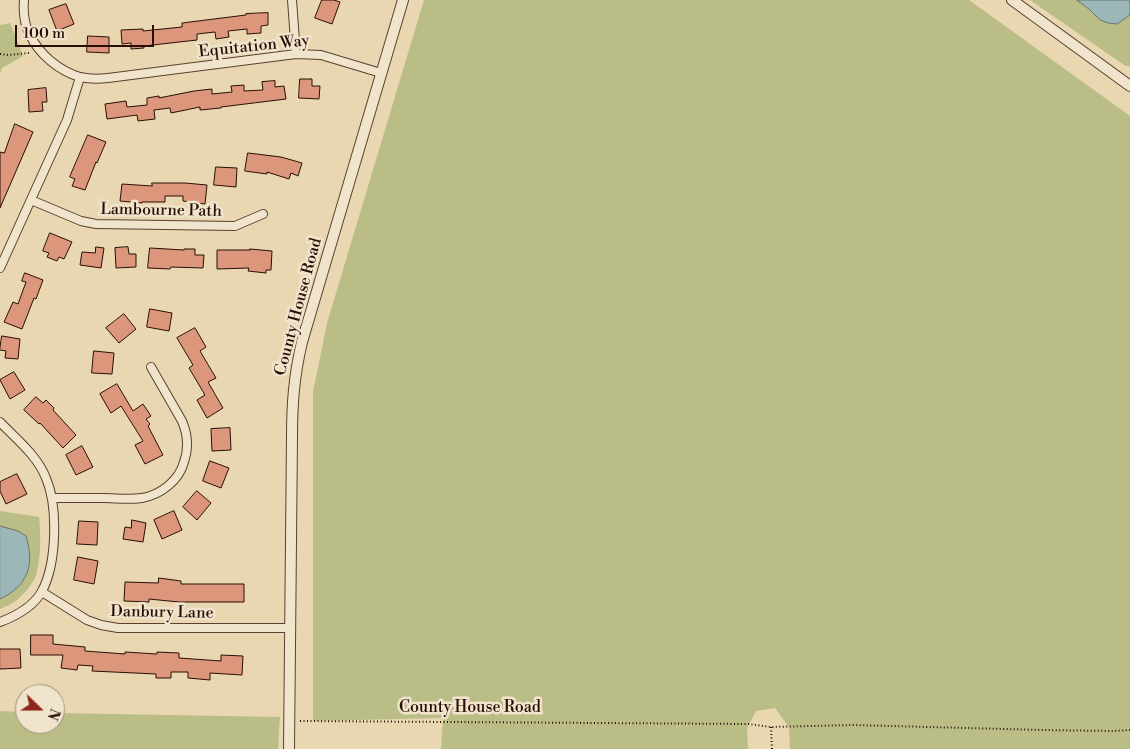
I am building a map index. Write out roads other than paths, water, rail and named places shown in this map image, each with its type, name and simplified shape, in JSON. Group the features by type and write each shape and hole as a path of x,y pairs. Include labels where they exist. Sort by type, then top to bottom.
{"street":[{"name":"Equitation Way","path":"24,0 24,17 33,41 60,68 80,77 108,78 296,54 321,55 381,73"},
{"path":"292,0 296,54"},
{"name":"County House Road","path":"289,749 292,402 296,370 302,342 403,0"},
{"path":"1012,0 1130,86"},
{"path":"0,268 67,120 80,77"},
{"name":"Lambourne Path","path":"31,200 81,221 96,224 235,226 264,214"},
{"path":"52,498 142,498 160,491 177,478 186,456 187,437 185,428 151,367"},
{"path":"0,422 36,458 46,477 52,498 54,520 50,572 42,592 28,608 0,622"},
{"name":"Danbury Lane","path":"42,592 87,620 100,625 118,628 290,628"}],"water":[{"path":"1077,0 1130,0 1130,15 1117,24 1108,23 1100,20"},
{"path":"0,526 18,531 26,536 30,556 27,574 23,581 10,594 0,599"}]}
